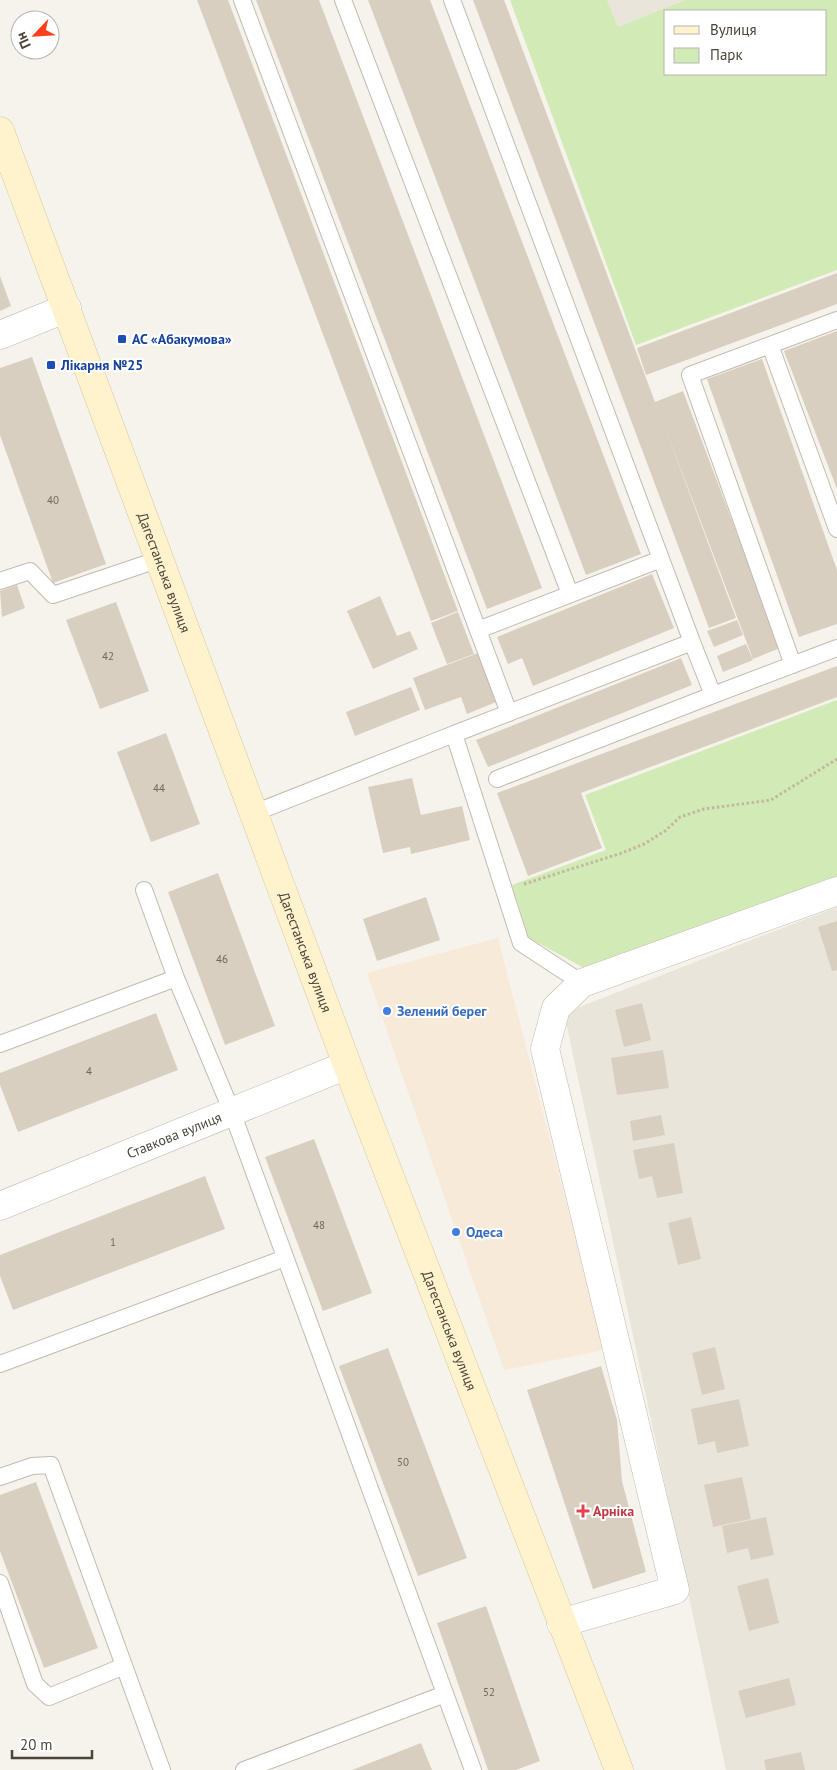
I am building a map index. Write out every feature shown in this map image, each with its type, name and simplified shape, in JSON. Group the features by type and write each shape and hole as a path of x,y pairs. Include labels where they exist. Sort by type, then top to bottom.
{"street":[{"name":"Дагестанська вулиця","path":"0,131 347,1065 618,1770"},
{"path":"0,335 67,308"},
{"path":"561,1623 675,1590 545,1049 556,1008 582,983 837,891"},
{"name":"Ставкова вулиця","path":"0,1206 347,1065"}],"lane":[{"path":"242,0 509,713"},
{"path":"343,0 570,594"},
{"path":"452,0 660,559 713,695"},
{"path":"793,665 690,375 837,320"},
{"path":"770,345 837,529"},
{"path":"1,578 30,571 53,595 160,559"},
{"path":"478,630 660,559"},
{"path":"254,812 692,642"},
{"path":"497,779 837,648"},
{"path":"454,734 521,943 582,983"},
{"path":"144,890 176,978 232,1112 473,1770"},
{"path":"0,1044 176,978"},
{"path":"0,1364 285,1258"},
{"path":"0,1477 32,1466 51,1465 162,1770"},
{"path":"0,1583 35,1684 49,1697 124,1666"},
{"path":"244,1770 445,1694"}],"path":[{"path":"505,890 629,850 665,831 680,817 704,809 771,800 837,759"}],"shaded area":[{"path":"607,0 685,0 618,27"},
{"path":"837,907 837,1770 726,1770 564,1013"},
{"path":"498,938 604,1350 504,1370 367,973"}],"green space":[{"path":"510,0 607,0 618,27 685,0 837,0 837,270 636,345"},
{"path":"837,700 837,878 588,970 529,938 512,885 606,850 585,795"}],"building":[{"path":"197,0 228,0 458,611 431,621"},
{"path":"256,0 319,0 542,588 487,609"},
{"path":"368,0 430,0 641,554 586,575"},
{"path":"473,0 504,0 655,402 683,391 780,648 753,659 663,422 736,618 709,628"},
{"path":"837,273 837,304 646,375 637,348"},
{"path":"0,276 11,306 0,311"},
{"path":"837,331 837,489 784,351"},
{"path":"32,357 106,564 53,583 0,435 0,368"},
{"path":"762,359 837,570 837,624 799,637 707,379"},
{"path":"652,574 674,628 533,686 522,658 508,664 497,637"},
{"path":"17,585 25,608 2,617 0,591"},
{"path":"380,596 397,636 410,631 418,649 373,669 347,611"},
{"path":"116,602 149,691 100,709 66,620"},
{"path":"458,612 474,654 447,664 431,623"},
{"path":"737,620 743,635 714,647 707,631"},
{"path":"746,644 753,660 723,672 717,656"},
{"path":"478,653 496,702 467,714 461,697 425,710 413,678"},
{"path":"681,658 692,685 488,767 476,740"},
{"path":"837,666 837,697 581,793 602,848 528,876 497,793"},
{"path":"411,687 420,710 355,736 346,712"},
{"path":"166,733 200,824 151,842 117,752"},
{"path":"412,778 421,815 462,806 470,840 411,854 410,847 383,853 368,787"},
{"path":"218,873 275,1026 225,1045 168,892"},
{"path":"426,897 440,940 377,961 363,919"},
{"path":"837,921 837,970 832,971 818,927"},
{"path":"642,1003 651,1040 624,1047 615,1010"},
{"path":"156,1013 178,1070 18,1132 0,1085 0,1073"},
{"path":"663,1050 669,1088 617,1095 611,1058"},
{"path":"661,1115 665,1135 633,1141 630,1121"},
{"path":"314,1139 372,1293 323,1311 265,1157"},
{"path":"674,1143 683,1193 657,1198 652,1176 639,1179 633,1150"},
{"path":"205,1176 225,1229 13,1310 0,1276 0,1255"},
{"path":"691,1217 701,1259 678,1265 668,1223"},
{"path":"715,1347 725,1389 702,1395 692,1353"},
{"path":"388,1348 467,1558 418,1576 339,1366"},
{"path":"601,1366 617,1420 622,1481 646,1572 593,1589 527,1390"},
{"path":"739,1399 749,1446 717,1453 715,1441 698,1445 691,1409"},
{"path":"742,1477 751,1519 713,1527 704,1485"},
{"path":"36,1482 98,1648 44,1668 0,1551 0,1495"},
{"path":"766,1517 774,1555 751,1560 748,1548 727,1553 722,1526"},
{"path":"768,1578 779,1623 749,1631 737,1586"},
{"path":"486,1606 540,1761 516,1770 488,1770 437,1623"},
{"path":"789,1678 796,1705 746,1718 738,1691"},
{"path":"421,1743 432,1770 352,1770"},
{"path":"801,1752 805,1770 766,1770 764,1760"}],"place":[{"name":"АС «Абакумова»","path":"122,339"},
{"name":"Лікарня №25","path":"51,365"},
{"name":"Зелений берег","path":"387,1011"},
{"name":"Одеса","path":"456,1232"},
{"name":"Арніка","path":"583,1511"}]}
